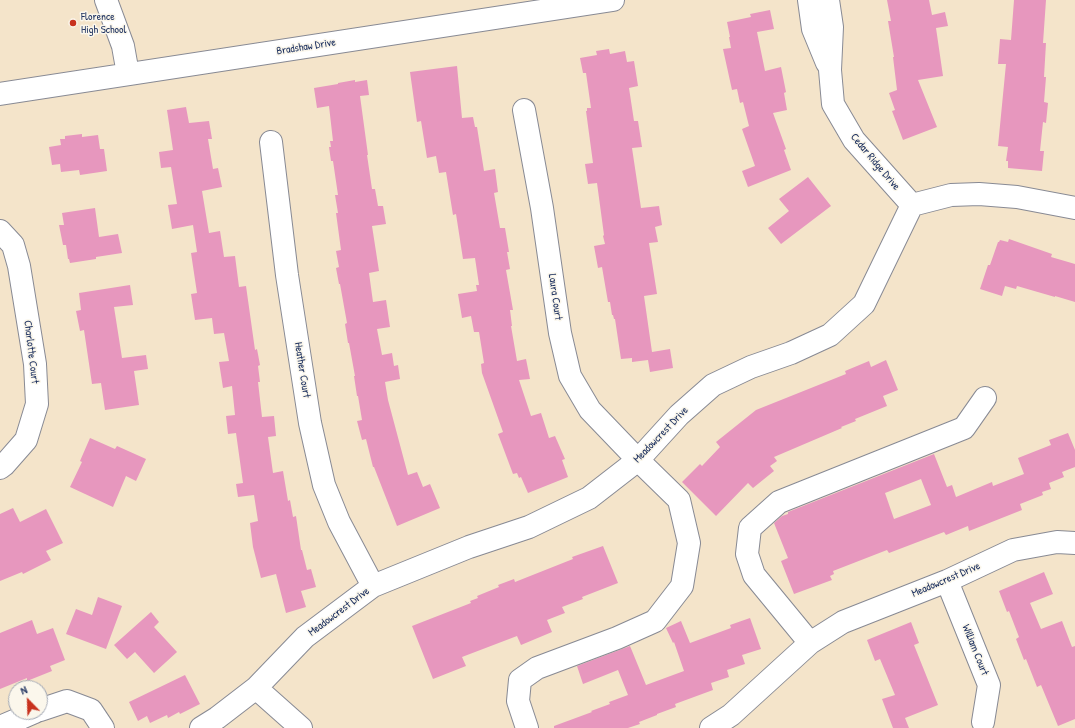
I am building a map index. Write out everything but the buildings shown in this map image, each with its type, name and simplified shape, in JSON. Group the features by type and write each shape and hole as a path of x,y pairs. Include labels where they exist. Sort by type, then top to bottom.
{"street":[{"path":"106,0 123,46 128,74"},
{"name":"Bradshaw Drive","path":"0,94 532,6 613,0"},
{"name":"Cedar Ridge Drive","path":"808,0 813,29 830,70"},
{"name":"Cedar Ridge Drive","path":"828,0 832,28 830,70 833,104 854,140 912,205"},
{"name":"Laura Court","path":"524,110 542,208 560,333 570,376 590,410 679,500 689,543 682,586 656,621 617,638 537,668 520,680 518,700 527,728"},
{"name":"Heather Court","path":"271,142 287,275 310,423 324,485 339,522 373,586"},
{"path":"912,205 951,195 978,194 1017,197 1075,208"},
{"name":"Meadowcrest Drive","path":"201,728 217,718 256,688 305,637 373,586 469,547 529,526 589,498 638,460 679,415 713,385 751,367 791,353 830,335 864,304 912,205"},
{"name":"Charlotte Court","path":"0,231 14,245 19,266 34,364 37,404 26,440 0,468"},
{"path":"810,643 754,575 747,554 750,528 779,502 964,428 985,398"},
{"name":"Meadowcrest Drive","path":"711,728 731,715 810,643 843,622 947,580 1013,550 1056,542 1075,542"},
{"name":"William Court","path":"947,580 989,685 983,722"},
{"path":"256,688 301,728"},
{"path":"48,707 67,701 91,710 103,728"},
{"path":"0,727 16,720"}],"place":[{"name":"Florence High School","path":"73,23"}]}
